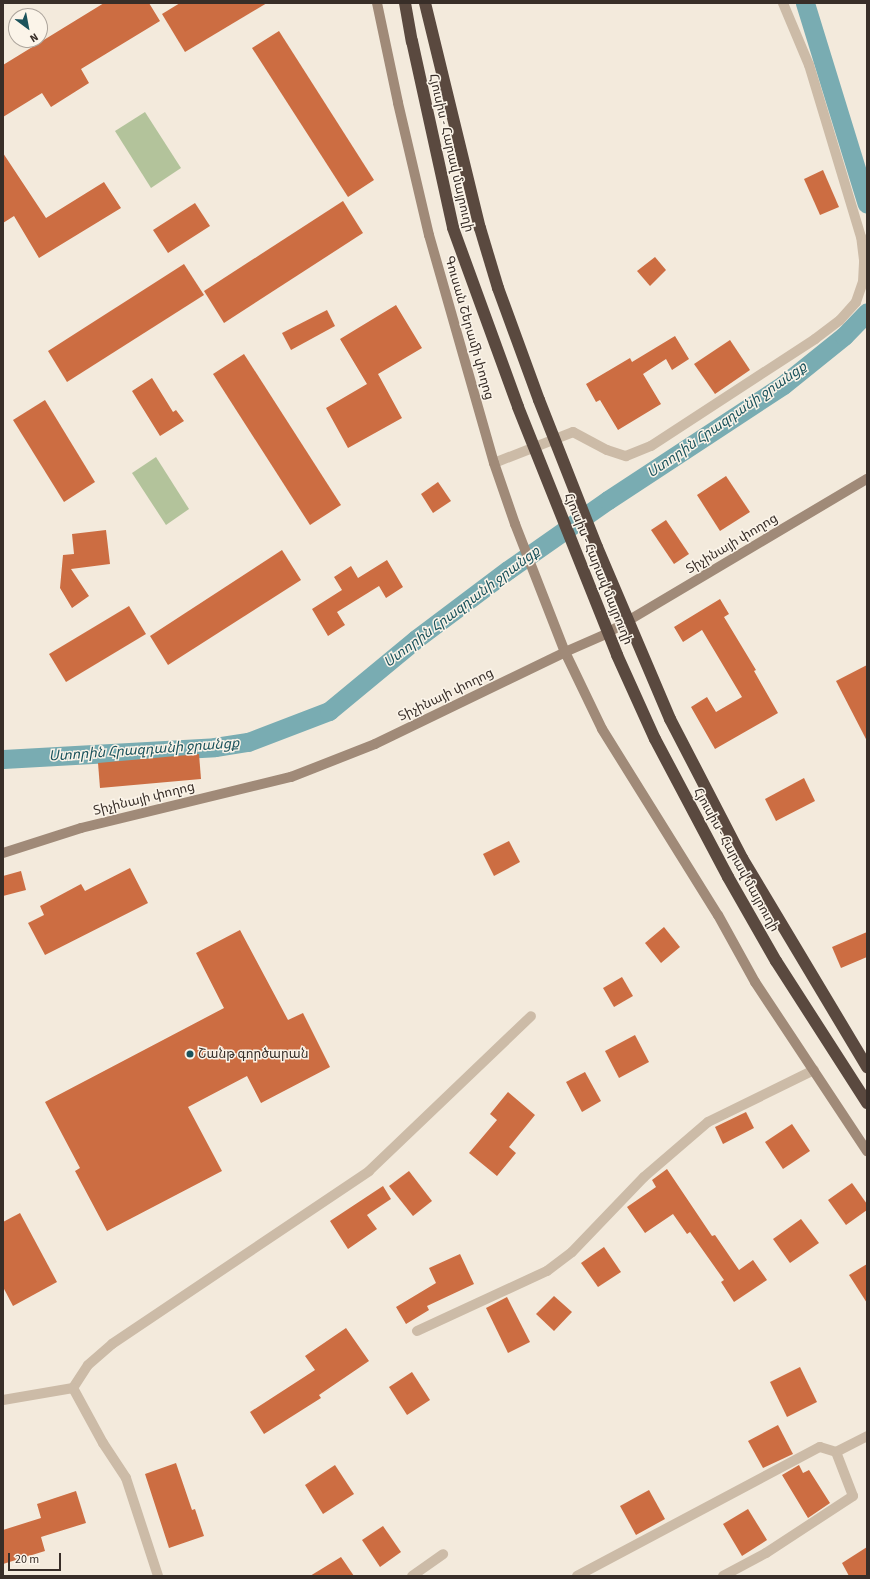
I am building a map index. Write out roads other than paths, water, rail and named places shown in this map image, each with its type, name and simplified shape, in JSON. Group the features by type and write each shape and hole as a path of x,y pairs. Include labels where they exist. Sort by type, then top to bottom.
{"highway":[{"name":"Հյուսիս - Հարավ մայրուղի","path":"405,3 453,228 518,407 617,655 656,740 728,877 776,961 867,1103"},
{"name":"Հյուսիս - Հարավ մայրուղի","path":"425,3 480,228 498,288 539,400 597,547 670,719 742,858 867,1067"}],"main road":[{"name":"Գուսան Շերամի փողոց","path":"377,3 429,235 494,463 539,588 565,652 602,728 718,915 755,982 867,1151"},
{"name":"Տիչինայի փողոց","path":"3,853 81,828 291,777 375,744 565,652 604,635 866,482"}],"street":[{"path":"494,463 574,432 607,450 626,456 651,446 815,338 840,320 856,302 863,282 864,260 861,237 810,65 783,3"},
{"path":"3,1400 73,1388 88,1364 112,1344 369,1171 531,1016"},
{"path":"417,1331 547,1271 572,1252 644,1177 708,1122 814,1070"},
{"path":"73,1388 102,1443 126,1478 158,1576"},
{"path":"577,1576 820,1447 836,1452 867,1436"},
{"path":"723,1576 766,1553 853,1496 836,1452"},
{"path":"412,1576 443,1554"}],"waterway":[{"name":"Ստորին Հրազդանի ջրանցք","path":"805,3 867,204"},
{"name":"Ստորին Հրազդանի ջրանցք","path":"3,759 215,747 248,742 329,711 416,639 508,570 608,500 783,385 844,336 867,312"}],"place":[{"name":"Շանթ գործարան","path":"190,1054"}]}
